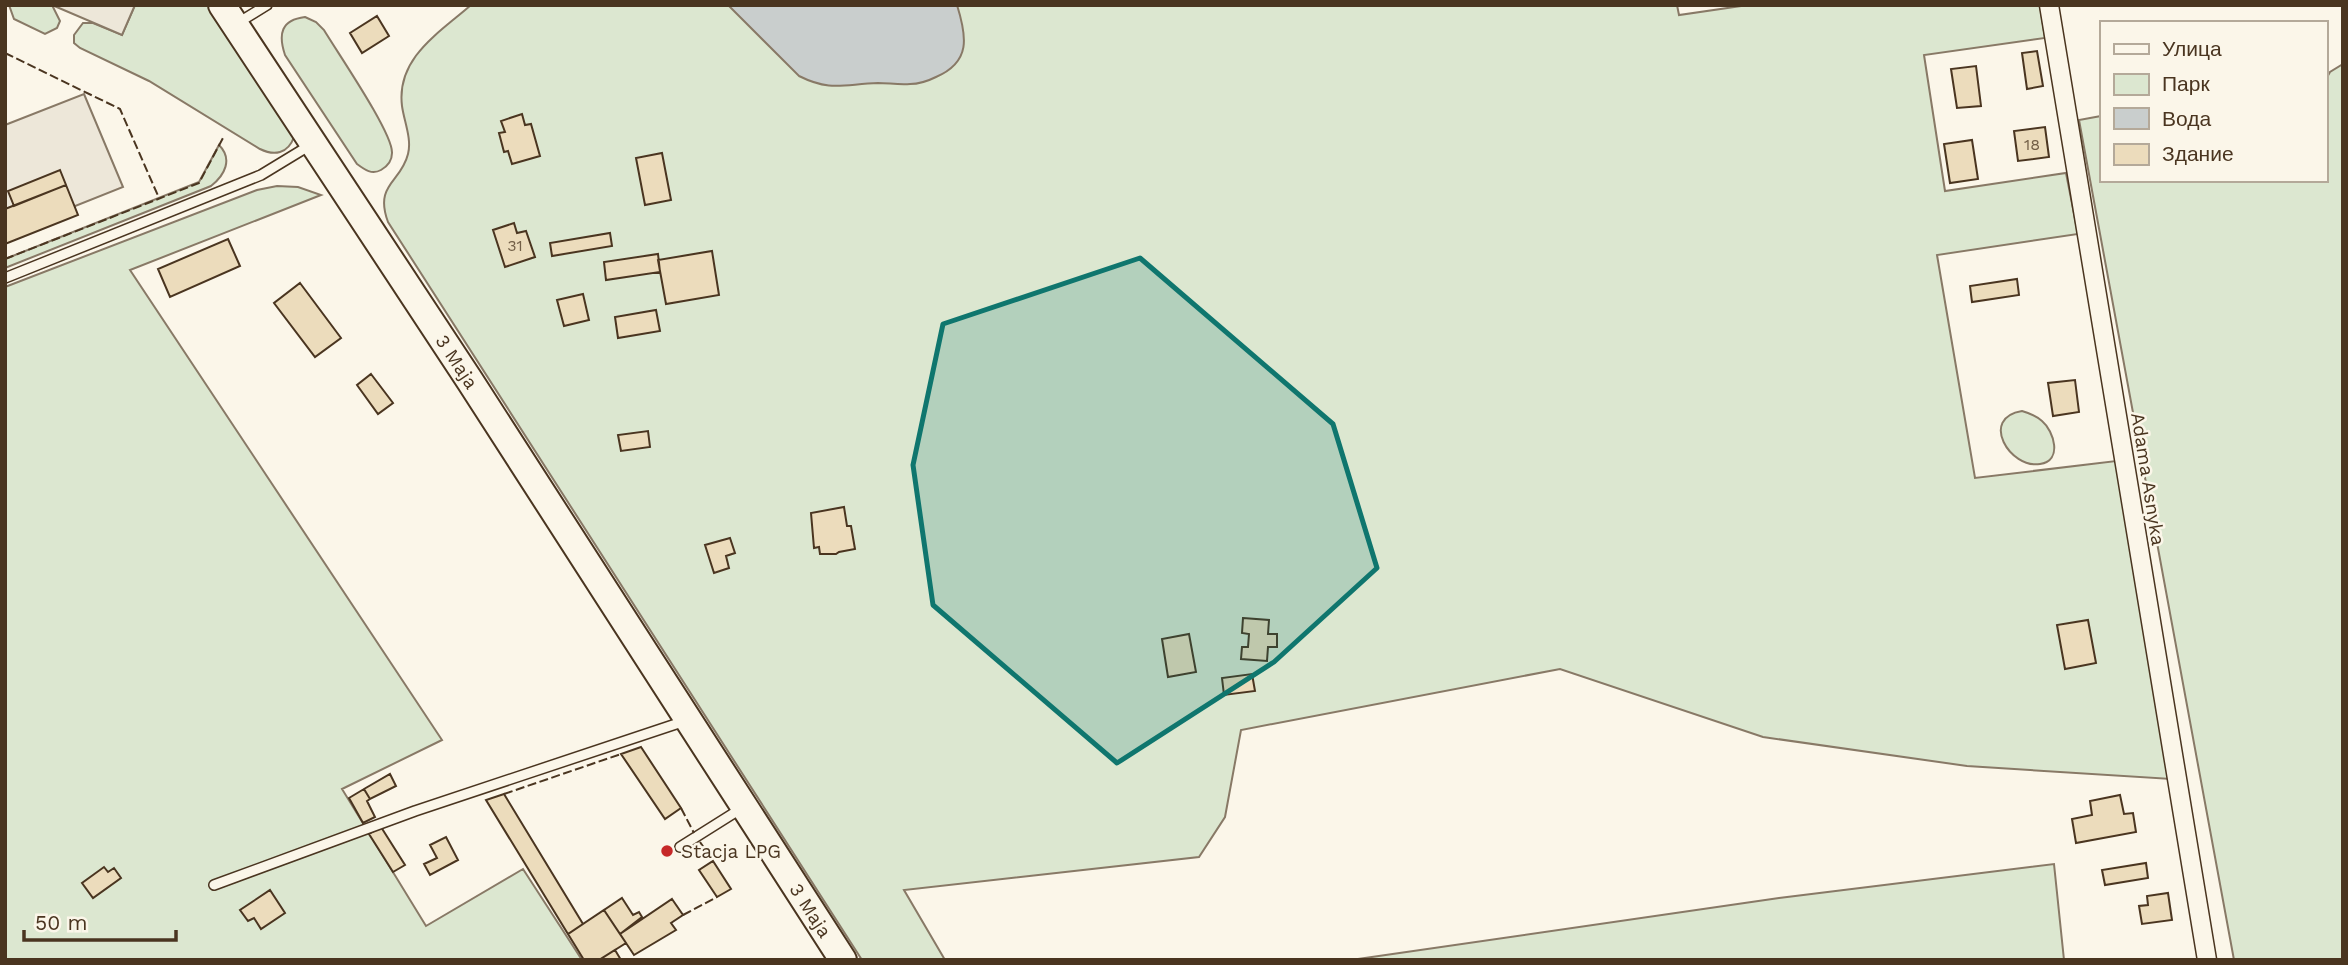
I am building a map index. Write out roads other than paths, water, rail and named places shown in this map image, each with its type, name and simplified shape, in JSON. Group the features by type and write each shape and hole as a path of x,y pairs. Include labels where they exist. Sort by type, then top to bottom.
{"street":[{"name":"Adama Asnyka","path":"2049,5 2207,960"},
{"name":"3 Maja","path":"228,15 470,382 843,960"}],"lane":[{"path":"228,15 267,5"},
{"path":"5,278 261,175 313,144"},
{"path":"214,885 415,811 687,720"},
{"path":"680,847 744,807"}],"water":[{"path":"728,5 957,5 963,28 963,47 961,56 947,71 923,82 829,86 799,76"}],"place":[{"name":"Stacja LPG","path":"667,851"}]}
